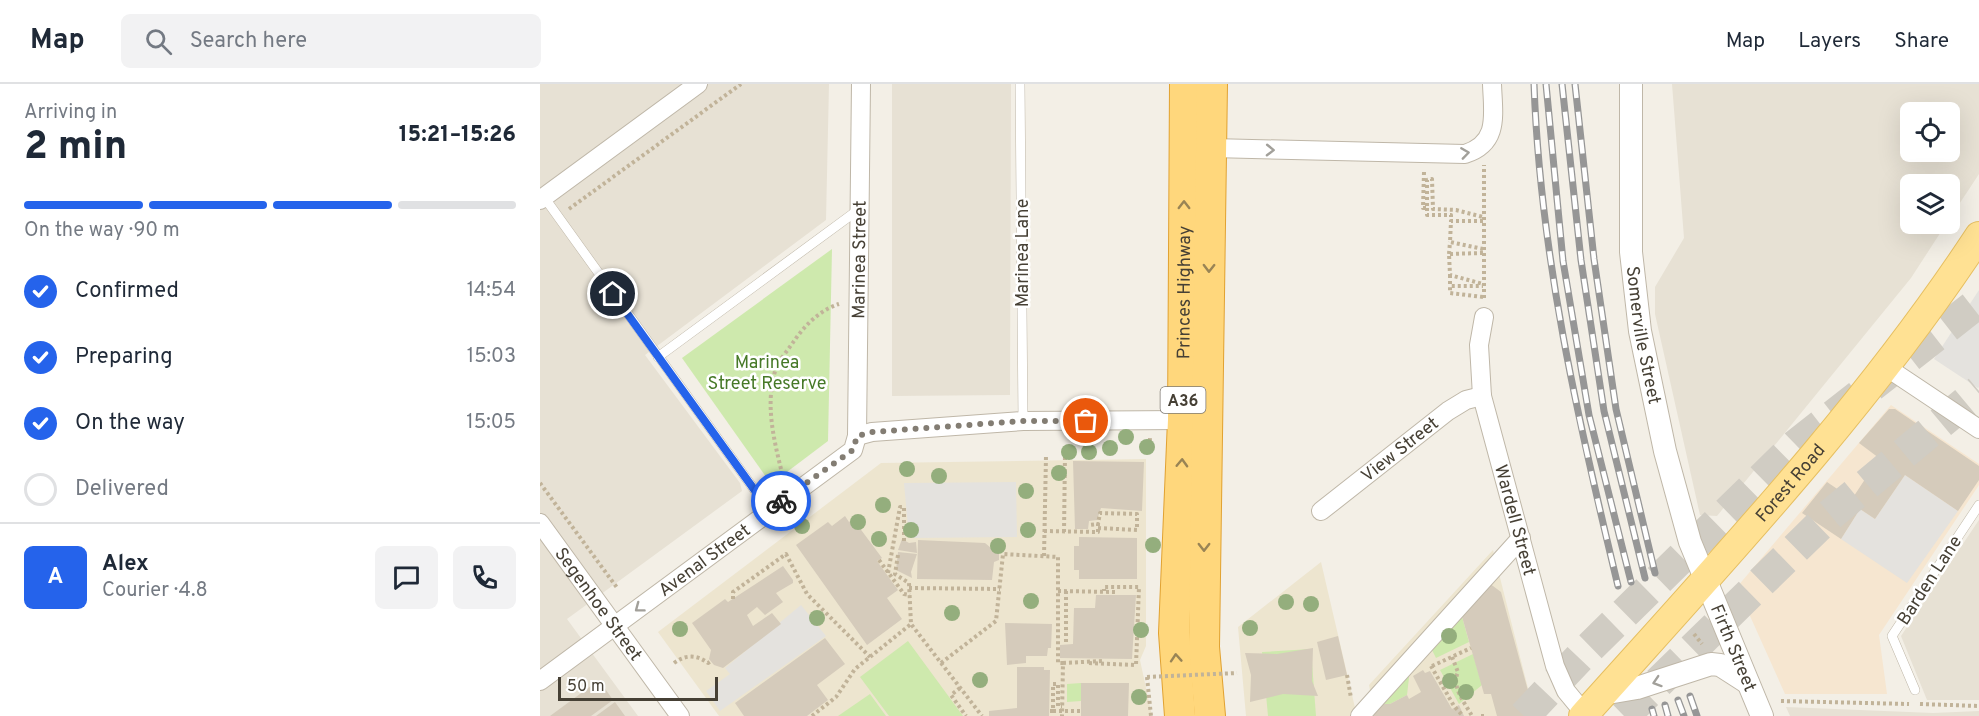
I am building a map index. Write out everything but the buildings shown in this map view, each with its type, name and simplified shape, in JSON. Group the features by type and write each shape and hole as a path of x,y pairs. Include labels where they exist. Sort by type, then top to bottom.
{"highway":[{"name":"Princes Highway","path":"1180,716 1174,633 1183,420 1185,84"},
{"name":"Princes Highway","path":"1210,716 1204,636 1212,84"}],"main road":[{"name":"Forest Road","path":"1590,708 1705,580 1886,367 1933,306 1979,237"}],"street":[{"path":"542,199 698,84"},
{"name":"Marinea Street","path":"857,436 861,84"},
{"path":"1212,148 1466,154 1484,145 1494,128 1492,84"},
{"name":"Somerville Street","path":"1630,84 1631,252 1640,331 1665,451 1690,542 1705,580"},
{"name":"Wardell Street","path":"1484,317 1479,345 1482,396 1555,666 1566,691 1590,708"},
{"path":"1886,367 1979,429"},
{"name":"View Street","path":"1321,511 1448,411 1466,400 1482,396"},
{"path":"857,436 872,432 1023,421 1183,420"},
{"name":"Avenal Street","path":"540,681 853,450 857,436"},
{"name":"Segenhoe Street","path":"540,523 680,716"},
{"path":"1359,716 1521,538"},
{"name":"Firth Street","path":"1705,580 1762,716"},
{"path":"1590,708 1637,688 1710,664 1720,665 1748,683"}],"lane":[{"name":"Marinea Lane","path":"1020,84 1023,421"},
{"path":"542,199 769,510"},
{"path":"658,357 858,210"},
{"name":"Barden Lane","path":"1915,690 1892,636 1979,505"}],"path":[{"path":"558,218 741,84"},
{"path":"1483,219 1456,210 1433,209 1432,179 1428,180 1427,215 1451,215 1450,293 1484,297 1484,145"},
{"path":"1424,153 1423,208 1427,208"},
{"path":"1450,221 1483,219"},
{"path":"1450,242 1483,251"},
{"path":"1449,254 1483,251"},
{"path":"1450,275 1484,285"},
{"path":"1450,286 1484,285"},
{"path":"781,469 772,422 771,394 777,367 799,334 814,318 831,306 858,298"},
{"path":"1064,532 1065,455"},
{"path":"1044,556 1046,456"},
{"path":"540,483 618,589"},
{"path":"888,573 900,507 904,507 904,541"},
{"path":"1044,531 1098,532 1098,526 1100,513 1137,514 1137,530 1098,526 1089,525"},
{"path":"733,599 733,592 786,554 807,594 870,657"},
{"path":"941,663 996,621 1003,554 1058,557 1058,663 1136,665 1139,587 1104,587 1104,591"},
{"path":"898,555 895,574 909,583 911,624 982,716"},
{"path":"879,560 904,594 910,595"},
{"path":"909,588 1000,589"},
{"path":"1058,591 1115,592"},
{"path":"1066,591 1066,645"},
{"path":"812,716 836,697 855,669 911,624"},
{"path":"1058,627 1066,627"},
{"path":"1694,634 1703,645"},
{"path":"1421,648 1454,706 1463,716"},
{"path":"1431,666 1471,648"},
{"path":"674,663 684,656 692,656 708,663 711,661"},
{"path":"1452,657 1457,666 1455,679 1457,689 1472,716"},
{"path":"1089,663 1089,660 1102,661"},
{"path":"1062,711 1063,663"},
{"path":"1151,716 1147,677 1237,673"},
{"path":"1062,711 1058,706 1058,684 1053,684 1051,711 1071,713 1081,711"},
{"path":"960,688 951,695 966,716"},
{"path":"1781,701 1979,706"},
{"path":"1481,716 1487,716"}],"shaded area":[{"path":"540,84 829,84 826,220 645,355 740,483 742,491 567,619 638,716 540,716"},
{"path":"892,84 1011,84 1010,395 892,396"},
{"path":"1672,84 1979,84 1979,174 1960,203 1960,174 1900,174 1900,234 1940,234 1911,278 1717,516 1700,515 1655,314 1655,287 1684,238"},
{"path":"1979,290 1979,387 1978,388 1934,359"},
{"path":"1891,405 1979,464 1979,485 1879,635 1887,694 1785,694 1737,587"},
{"path":"1146,459 1146,646 1140,660 1152,716 719,716 658,632 881,463"},
{"path":"1905,475 1958,511 1907,583 1841,539 1860,509 1875,519"},
{"path":"1016,482 1017,537 909,538 904,483"},
{"path":"1979,520 1979,700 1927,700 1901,636"},
{"path":"1493,550 1535,716 1246,716 1238,627 1321,562 1356,712 1371,696 1369,685"},
{"path":"801,605 826,636 720,711 706,691 730,674 725,668"},
{"path":"1786,707 1933,713 1979,711 1979,716 1790,716"}],"green space":[{"name":"Marinea Street Reserve","path":"832,249 828,441 771,484 682,358"},
{"path":"1461,613 1469,642 1436,658 1431,648"},
{"path":"908,641 963,716 889,716 860,677"},
{"path":"1311,649 1316,716 1268,716 1262,652"},
{"path":"1473,654 1482,685 1459,704 1440,670"},
{"path":"1410,669 1407,695 1390,704 1382,704"},
{"path":"1081,683 1081,701 1067,702 1067,684"},
{"path":"870,694 886,716 838,716"}],"tunnel":[{"path":"1524,716 1583,654 1797,444 1979,302"},
{"path":"1624,716 1830,515 1979,391"}],"railway":[{"path":"1534,84 1544,211 1563,337 1618,586"},
{"path":"1546,84 1563,261 1589,415 1631,582"},
{"path":"1562,84 1581,260 1604,411 1645,578"},
{"path":"1575,84 1594,259 1616,409 1655,573"},
{"path":"1690,696 1697,716"},
{"path":"1678,700 1684,716"},
{"path":"1665,705 1668,716"},
{"path":"1652,709 1654,716"}],"way so far":[{"path":"781,501 853,450 857,436 872,432 1023,421 1086,421"}],"route":[{"path":"613,294 769,510 781,501"}]}
